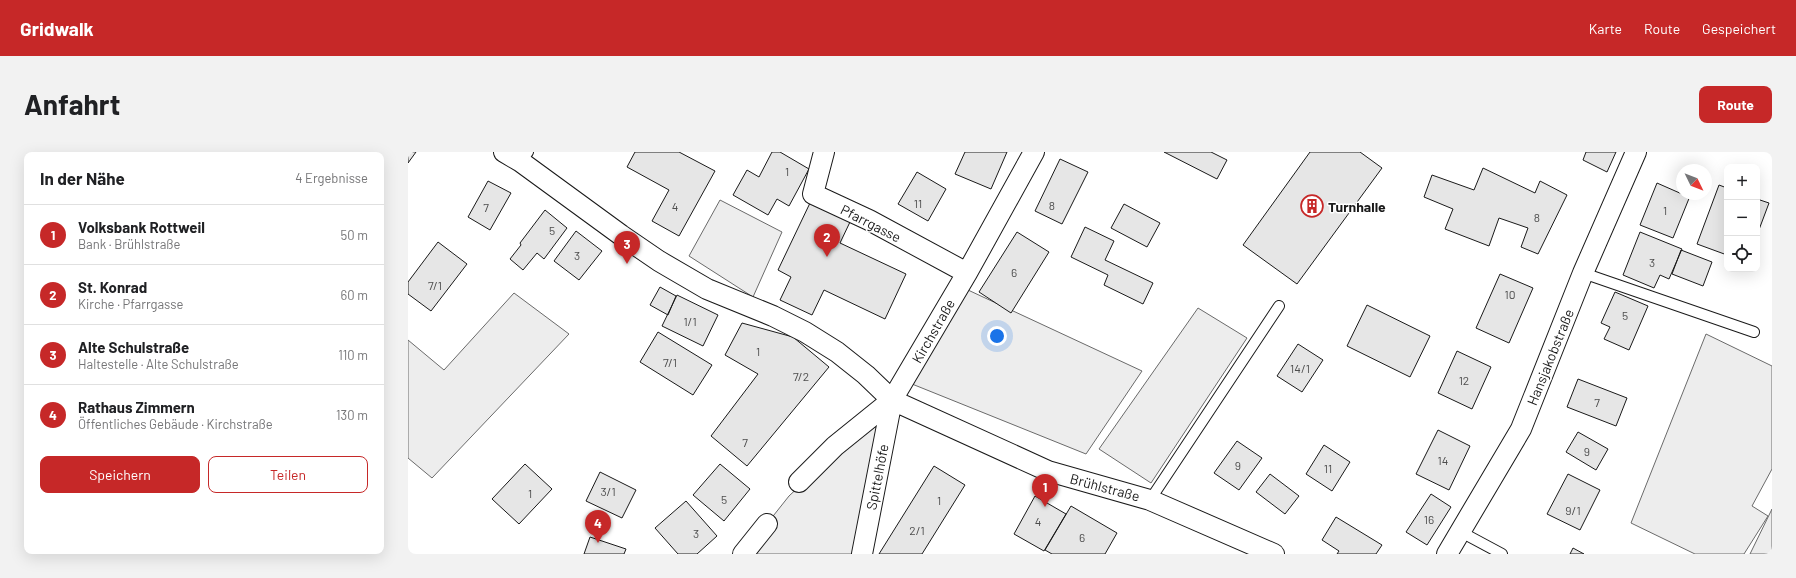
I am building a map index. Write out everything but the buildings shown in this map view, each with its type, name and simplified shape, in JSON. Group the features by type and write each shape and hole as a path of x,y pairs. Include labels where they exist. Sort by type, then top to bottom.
{"street":[{"name":"Brühlstraße","path":"504,152 524,157 620,235 659,261 707,289 773,316 805,332 837,352 866,375 892,400 1048,472 1150,500 1274,554"},
{"name":"Pfarrgasse","path":"824,152 813,194 869,220 967,273"},
{"name":"Kirchstraße","path":"799,482 835,446 892,400 967,273 1034,152"},
{"name":"Hansjakobstraße","path":"1447,554 1462,532 1521,429 1583,273 1636,152"},
{"name":"Spittelhöfe","path":"862,554 892,400"},
{"path":"743,554 767,524"}],"lane":[{"path":"1583,273 1754,332"},
{"path":"1150,500 1279,306"},
{"path":"1462,532 1502,554"}],"shaded area":[{"path":"720,200 782,232 753,297 689,256"},
{"path":"968,290 1142,371 1086,454 912,384"},
{"path":"514,293 569,334 432,478 408,458 408,340 444,370"},
{"path":"1198,308 1247,338 1151,483 1099,449"},
{"path":"1706,334 1772,366 1772,469 1752,506 1768,516 1744,554 1695,554 1631,523"},
{"path":"892,400 864,554 743,554 789,496"},
{"path":"1772,509 1772,554 1750,554"}],"place":[{"name":"Turnhalle","path":"1312,206"},
{"name":"St. Konrad","path":"827,257"},
{"name":"Alte Schulstraße","path":"627,264"},
{"name":"Volksbank Rottweil","path":"1045,507"},
{"name":"Rathaus Zimmern","path":"598,543"}]}
